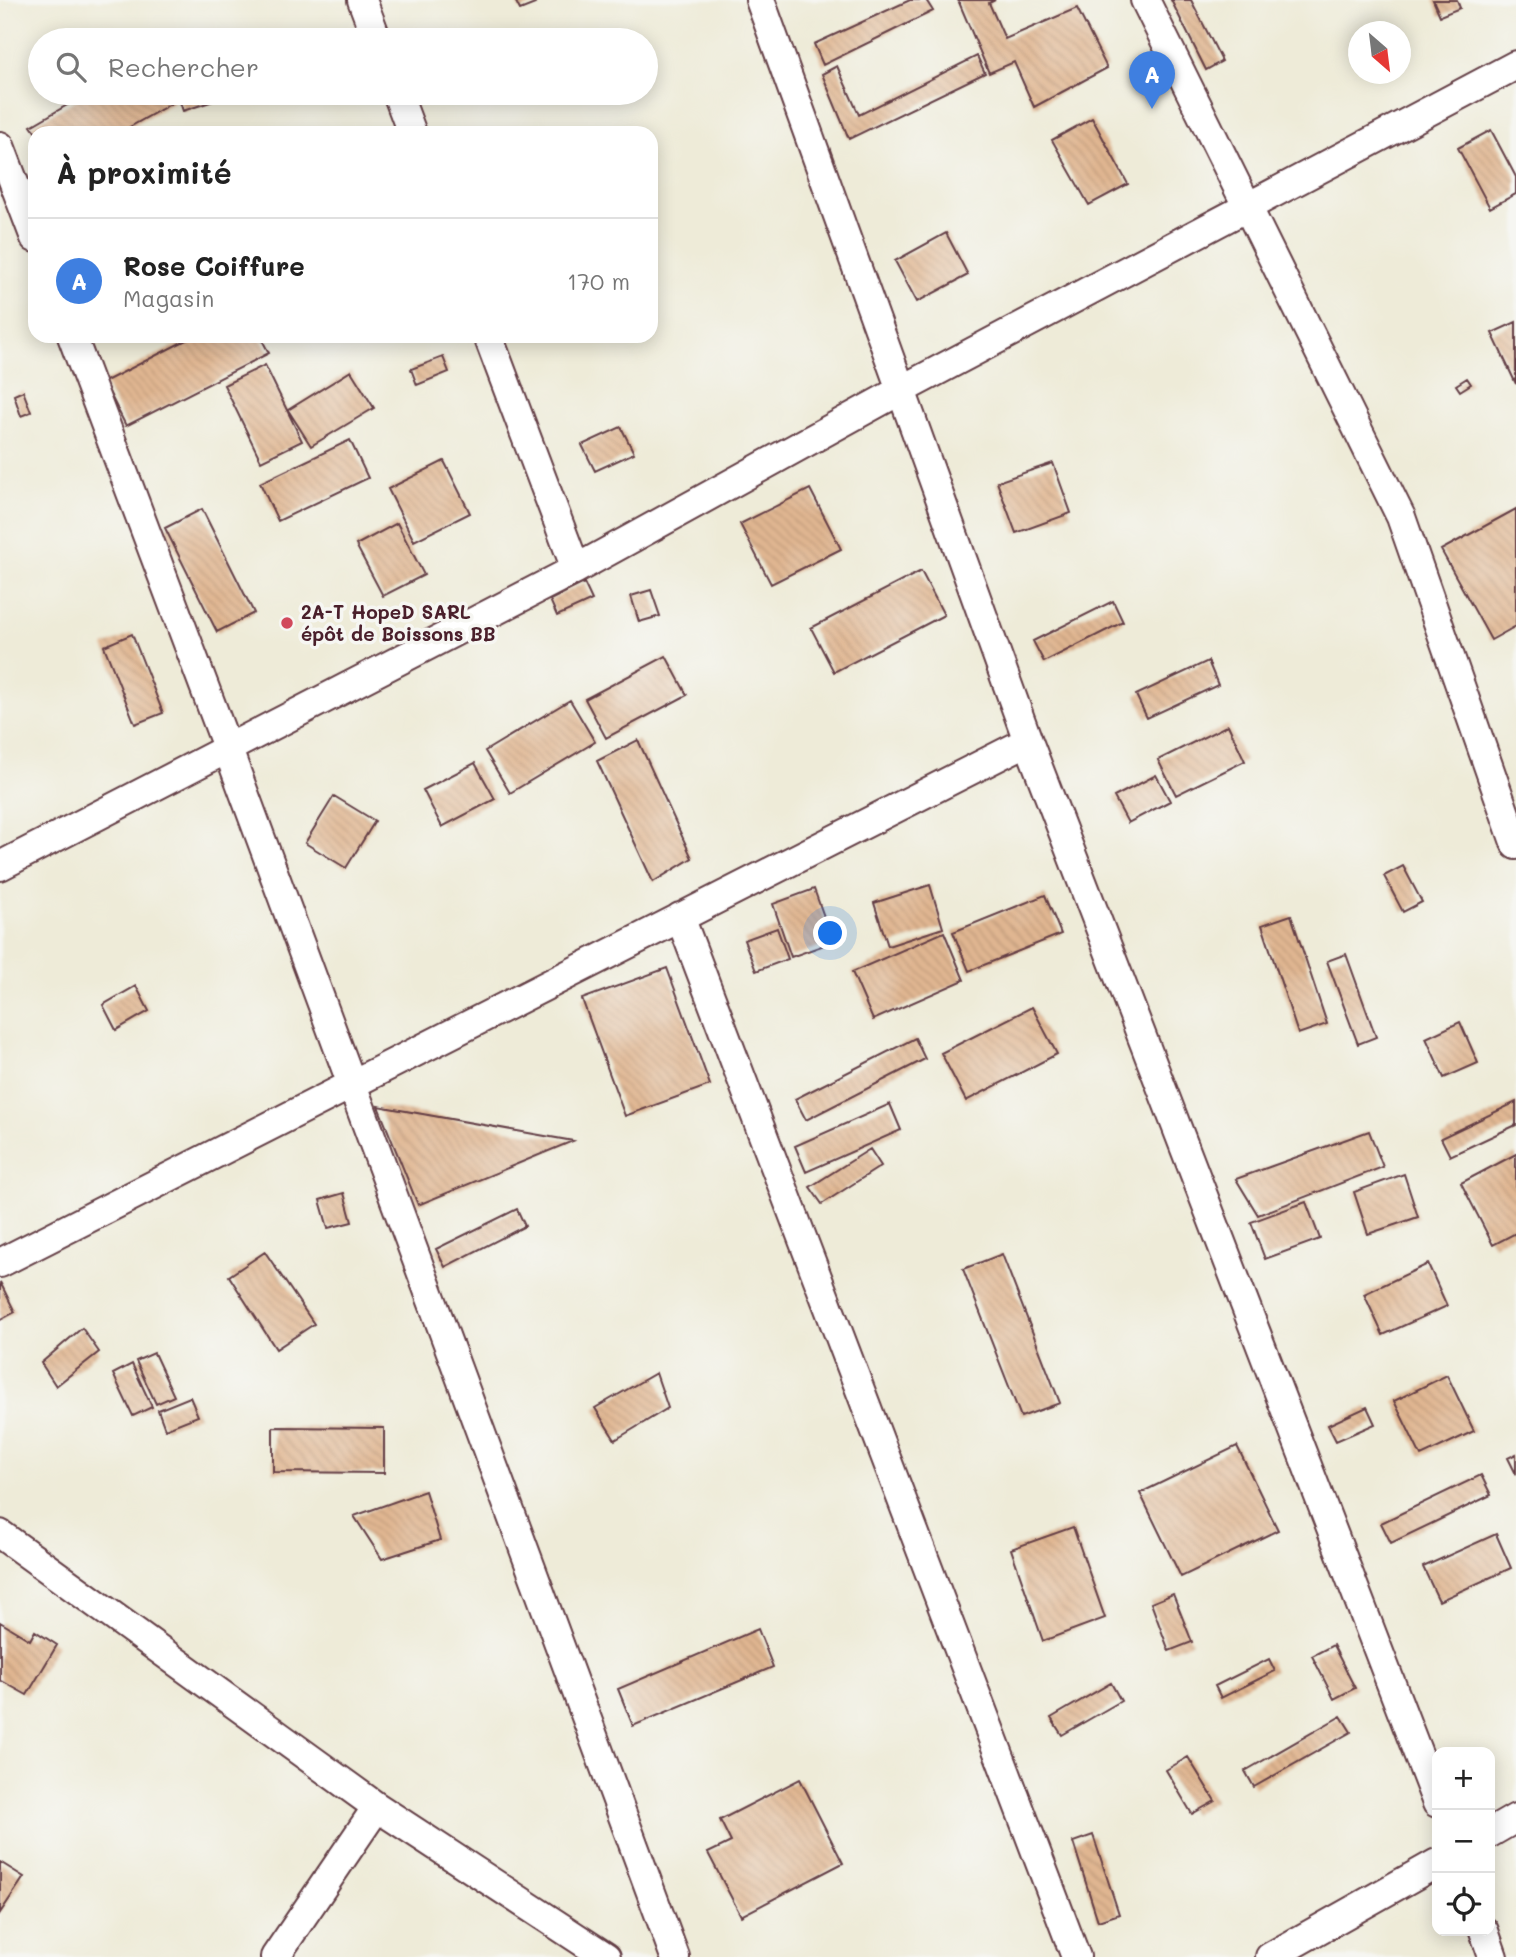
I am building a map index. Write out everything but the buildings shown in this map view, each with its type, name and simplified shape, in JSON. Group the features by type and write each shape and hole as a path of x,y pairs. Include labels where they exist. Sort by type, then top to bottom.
{"street":[{"path":"362,0 372,28"},
{"path":"760,0 1028,741 1432,1789"},
{"path":"1145,0 1401,517 1516,845"},
{"path":"0,866 576,569 901,390 1516,65"},
{"path":"402,105 409,126"},
{"path":"0,146 28,220"},
{"path":"75,343 675,1957"},
{"path":"491,343 576,569"},
{"path":"0,1263 1028,741"},
{"path":"680,917 1076,1957"},
{"path":"0,1534 377,1807 606,1957"},
{"path":"275,1957 377,1807"},
{"path":"1495,1830 1516,1818"},
{"path":"1270,1957 1432,1866"},
{"path":"1486,1936 1493,1957"}],"place":[{"name":"Rose Coiffure","path":"1152,109"},
{"name":"2A-T HopeD SARL épôt de Boissons BB","path":"287,623"}]}
